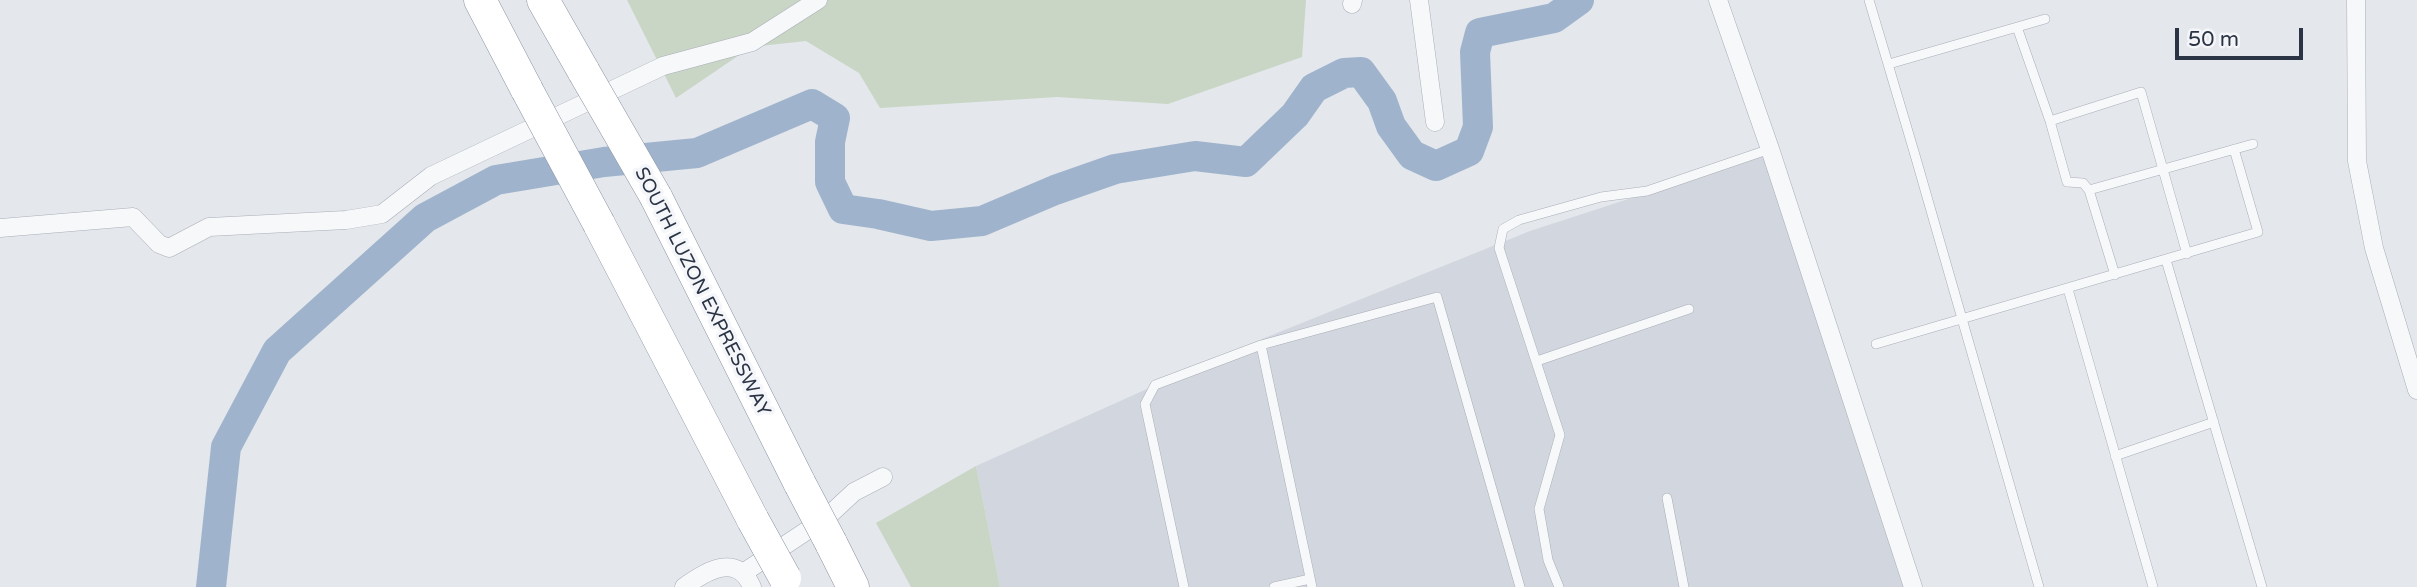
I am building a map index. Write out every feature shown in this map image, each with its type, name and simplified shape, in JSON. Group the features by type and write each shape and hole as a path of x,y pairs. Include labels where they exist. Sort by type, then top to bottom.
{"highway":[{"path":"480,0 788,583"},
{"name":"SOUTH LUZON EXPRESSWAY","path":"543,0 656,197 853,587"}],"street":[{"path":"0,228 133,217 159,244 169,248 209,228 346,220 382,214 431,176 663,66 752,42 817,0"},
{"path":"1419,0 1435,122"},
{"path":"1718,0 1770,149 1913,587"},
{"path":"2356,0 2357,161 2374,248 2417,390"},
{"path":"684,587 707,571 717,568 735,569 748,580 826,518 854,492 883,477"}],"lane":[{"path":"1869,0 2039,587"},
{"path":"1889,64 2045,19"},
{"path":"2017,27 2050,121 2067,182 2083,183 2090,190 2115,275"},
{"path":"2050,121 2141,92 2187,254"},
{"path":"2090,190 2253,144"},
{"path":"1559,587 1548,560 1539,509 1560,435 1499,248 1503,229 1519,220 1601,197 1647,191 1770,149"},
{"path":"1876,344 2258,232 2234,149"},
{"path":"2166,260 2262,587"},
{"path":"2067,289 2152,587"},
{"path":"1184,587 1145,404 1155,385 1261,345 1437,297 1520,587"},
{"path":"1537,361 1689,309"},
{"path":"1261,345 1311,583 1274,587"},
{"path":"2115,456 2214,422"},
{"path":"1667,498 1684,587"}],"shaded area":[{"path":"1767,154 1919,587 1000,587 976,466 1220,356 1530,231"}],"green space":[{"path":"627,0 1306,0 1302,57 1168,104 1057,97 880,108 859,73 806,41 751,47 676,98"},
{"path":"976,466 1000,587 911,587 876,523"}],"waterway":[{"path":"211,587 226,447 277,351 425,218 496,180 604,162 697,153 812,104 835,118 830,142 830,182 843,209 931,226 982,221 1055,190 1115,169 1195,156 1246,162 1295,115 1314,88 1344,73 1361,72 1382,101 1391,126 1412,155 1436,166 1469,151 1478,127 1475,52 1480,33 1554,18 1579,0"}]}
